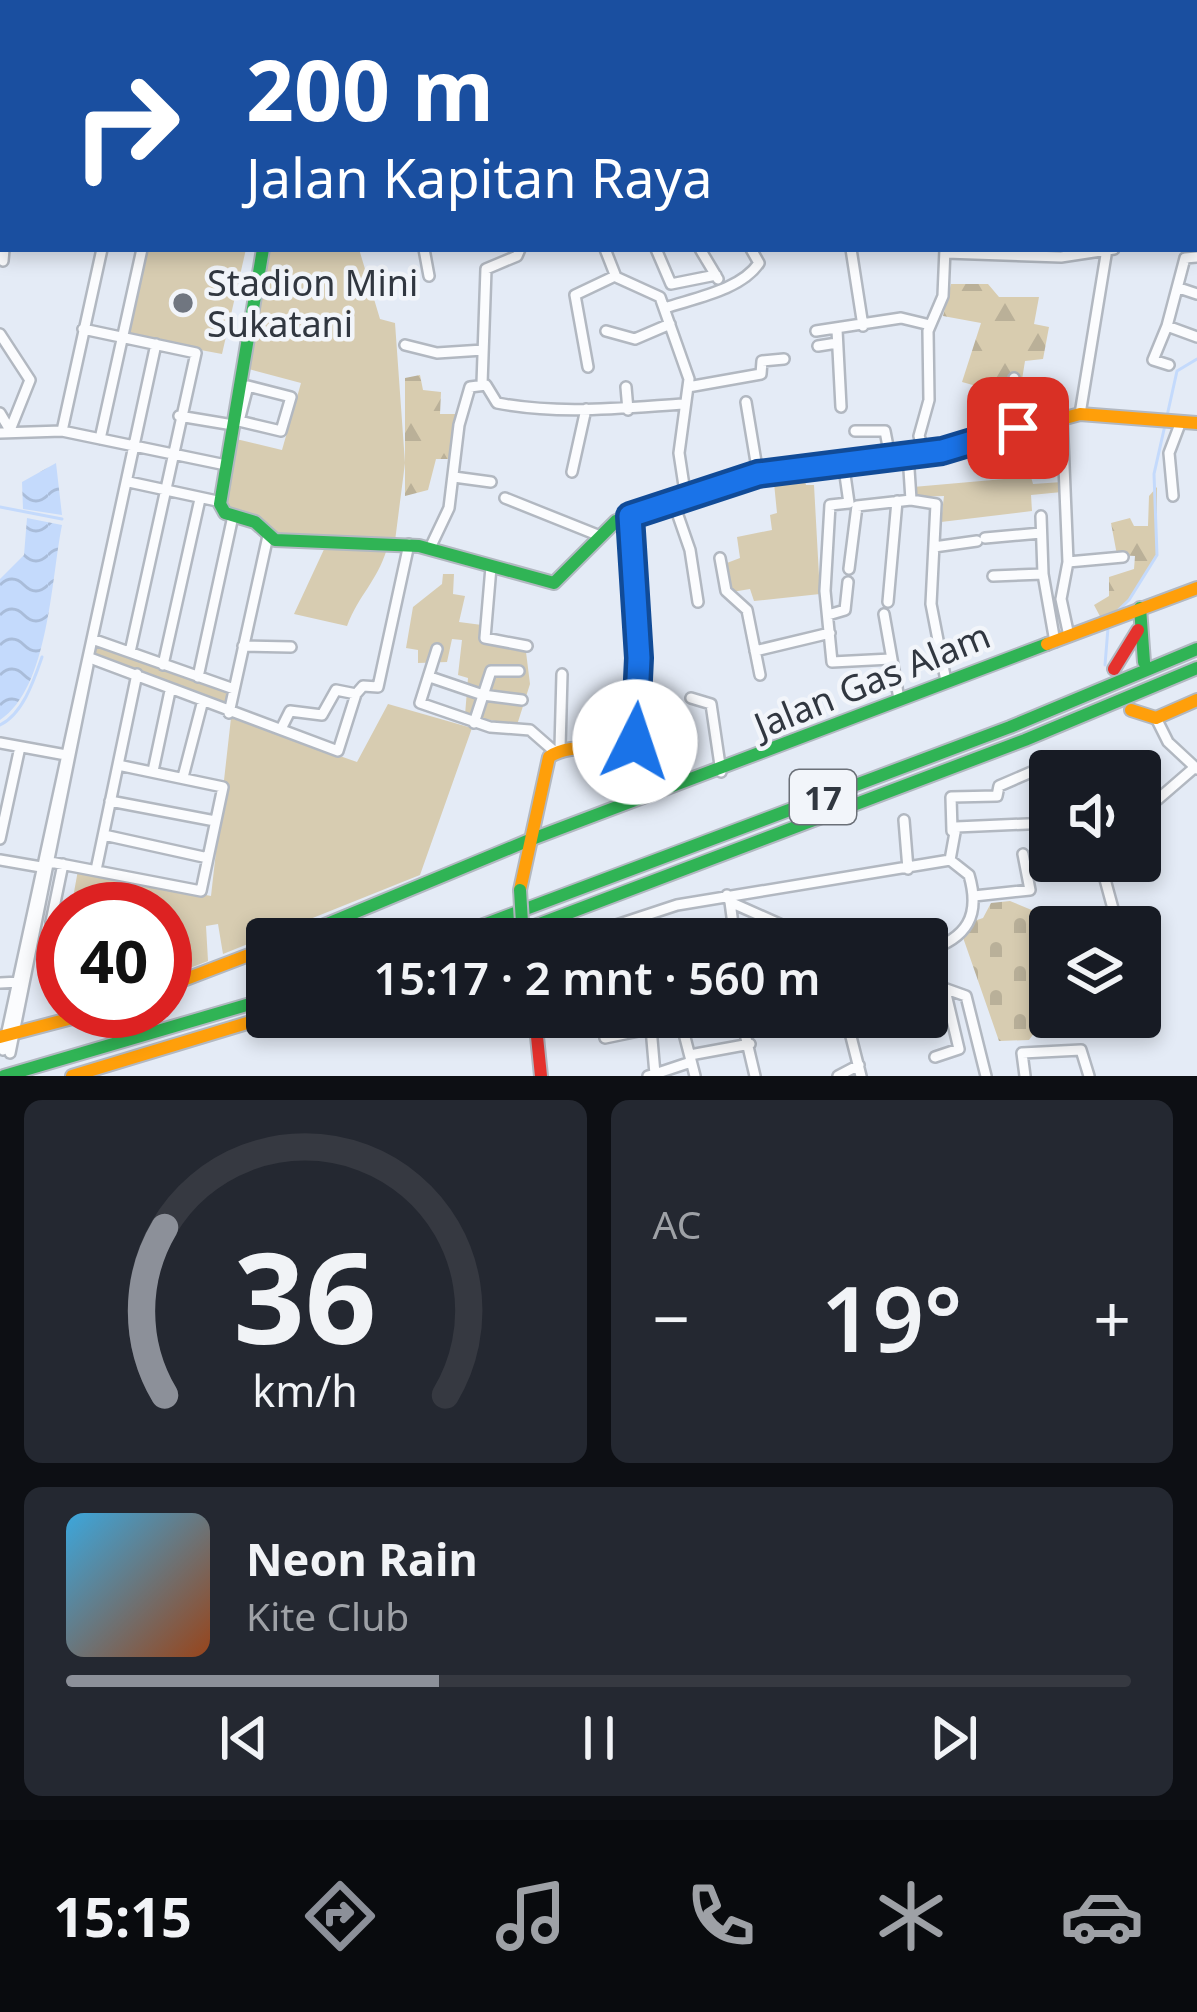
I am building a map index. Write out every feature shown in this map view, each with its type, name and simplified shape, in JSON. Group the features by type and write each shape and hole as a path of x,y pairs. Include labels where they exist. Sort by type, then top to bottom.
{"main road":[{"path":"263,252 220,505 232,516 255,522 268,536 409,544 554,583 597,540 630,516 758,474 900,456 1080,414 1197,423"},
{"path":"522,918 520,890 527,841 545,766 557,750 634,744 639,658 630,516"},
{"name":"Jalan Gas Alam","path":"342,918 527,841 721,772 899,699 1197,588"},
{"path":"1140,608 1138,630 1144,662"},
{"path":"1114,669 1138,630"},
{"name":"17","path":"502,918 1010,727 1197,649"},
{"name":"17","path":"555,918 1025,740 1197,668"},
{"path":"1131,710 1156,718 1197,700"},
{"path":"1153,701 1156,718"},
{"path":"192,976 246,956"},
{"path":"4,1076 246,1005"},
{"path":"71,1076 246,1023"},
{"path":"7,1042 36,1032"},
{"path":"537,1038 541,1076"}],"street":[{"path":"62,431 101,252"},
{"path":"100,439 141,252"},
{"path":"425,252 429,276"},
{"path":"519,252 488,265 482,384 496,402 628,410 684,404"},
{"path":"606,252 614,276"},
{"path":"657,252 671,284 716,275"},
{"path":"702,252 724,289"},
{"path":"665,308 724,289 758,268 752,252"},
{"path":"851,252 863,326"},
{"path":"924,451 919,436 929,400 930,325 943,296 945,252"},
{"path":"964,252 1061,257 1095,252"},
{"path":"1080,414 1109,252"},
{"path":"1197,257 1185,258 1175,286 1197,294"},
{"path":"588,367 574,295 614,276 655,291 665,308 688,387 679,460 680,501 698,602"},
{"path":"1169,365 1154,359 1179,288"},
{"path":"816,331 902,318 930,325"},
{"path":"606,331 635,339 670,324"},
{"path":"1167,326 1197,338"},
{"path":"83,329 196,353 130,652"},
{"path":"837,330 841,406"},
{"path":"0,334 30,380 5,431"},
{"path":"432,339 435,352"},
{"path":"818,346 837,343"},
{"path":"7,1042 49,863 156,344"},
{"path":"406,345 435,352 482,350"},
{"path":"688,387 761,374 762,361 784,359"},
{"path":"1014,378 1008,418 1028,425"},
{"path":"430,548 448,512 465,394 482,384"},
{"path":"248,386 292,399 278,431 239,421 238,401 248,386"},
{"path":"626,387 628,410"},
{"path":"746,402 758,474"},
{"path":"572,472 586,409"},
{"path":"0,413 5,431"},
{"path":"179,416 227,424"},
{"path":"1062,417 1068,562 1061,599 1062,639"},
{"path":"1170,424 1172,496"},
{"path":"5,431 62,431 220,464"},
{"path":"855,431 885,431 900,456 904,500 886,608 899,699"},
{"path":"843,460 849,503 830,505 828,615 835,665 891,659"},
{"path":"454,477 491,482"},
{"path":"129,482 217,501"},
{"path":"506,498 597,540"},
{"path":"163,664 200,499"},
{"path":"849,569 857,506 904,500 937,507 931,604 946,681"},
{"path":"197,677 232,516"},
{"path":"1041,516 1043,574 1062,639"},
{"path":"934,547 1042,533"},
{"path":"229,712 268,536"},
{"path":"89,662 137,674 202,704 341,750 356,694 365,685 378,686 409,544"},
{"path":"1068,562 1123,557"},
{"path":"719,558 726,591 747,608 760,675"},
{"path":"491,567 485,638 527,646"},
{"path":"993,576 1043,574"},
{"path":"828,615 845,610 848,582"},
{"path":"755,650 830,633"},
{"path":"95,640 234,689"},
{"path":"243,646 291,647"},
{"path":"437,650 420,703 474,723 530,730 557,750"},
{"path":"474,723 491,670 519,671"},
{"path":"95,870 137,674"},
{"path":"557,750 562,674"},
{"path":"430,677 483,695 522,700"},
{"path":"281,729 289,711 321,715 335,690 356,694"},
{"path":"153,771 170,691"},
{"path":"691,698 711,702 721,772"},
{"path":"183,777 202,704"},
{"path":"1156,718 1168,742 1195,769 1161,797"},
{"path":"0,743 68,756"},
{"path":"634,744 664,751"},
{"path":"0,839 5,786 20,747"},
{"path":"0,860 95,870 201,891 223,787 118,765"},
{"path":"950,860 951,797 997,796 999,786 1029,773"},
{"path":"110,801 215,820"},
{"path":"904,820 908,869"},
{"path":"952,831 959,826 1029,824"},
{"path":"104,836 208,858"},
{"path":"974,896 1030,890 1023,854"},
{"path":"630,918 950,860 967,871 974,896 972,919 959,938 948,942"},
{"path":"49,863 50,882"},
{"path":"729,898 732,918"},
{"path":"729,898 770,918"},
{"path":"0,982 21,982"},
{"path":"948,991 966,996 986,1076"},
{"path":"935,1057 959,1049 948,1003"},
{"path":"651,1038 651,1075 750,1044"},
{"path":"685,1038 695,1076"},
{"path":"748,1038 755,1076"},
{"path":"838,1076 860,1070 852,1038"},
{"path":"1025,1076 1022,1053 1081,1050 1089,1076"}],"green space":[{"name":"Stadion Mini Sukatani","path":"145,252 245,252 222,354 126,336"},
{"path":"269,252 360,252 380,319 395,323 405,463 395,541 274,534 224,505 232,438 282,450 301,383 245,368"},
{"path":"951,284 988,284 999,297 1039,297 1034,324 1049,327 1043,359 1025,361 1016,417 983,423 987,389 962,382 981,323 943,316"},
{"path":"420,375 423,390 441,392 440,414 456,414 452,459 436,459 428,490 405,496 405,378"},
{"path":"1022,429 1024,448 1015,452 1018,469 1029,470 1033,484 1062,482 1062,492 1031,495 1032,511 941,522 944,496 914,497 913,487 1004,479 998,436"},
{"path":"804,477 806,485 814,485 820,594 754,601 750,589 726,593 719,566 740,558 737,537 772,530 770,515 777,513 774,483"},
{"path":"1157,487 1157,555 1129,600 1103,622 1094,605 1109,596 1109,577 1134,569 1135,556 1117,555 1111,523 1130,518 1134,526 1148,526 1149,496"},
{"path":"326,545 387,549 347,626 294,614"},
{"path":"443,574 454,574 453,594 465,596 459,622 482,625 484,640 526,652 530,684 517,725 465,715 468,678 458,675 462,640 452,639 447,662 418,663 418,650 406,648 413,607 442,584"},
{"path":"95,640 234,689 229,713 90,658"},
{"path":"388,704 472,728 420,875 313,918 246,918 246,945 223,954 218,924 206,926 208,961 192,967 192,892 211,896 231,718 357,762"},
{"path":"78,870 139,882 76,882"},
{"path":"1010,901 1029,909 1029,1040 999,1041 959,926 983,918 991,903"}],"water":[{"path":"56,463 62,515 23,509 22,482"},
{"path":"27,518 62,525 38,658 29,684 0,720 0,579 24,555"}],"waterway":[{"path":"1167,416 1177,371 1197,359"},
{"path":"1110,618 1129,600 1157,555 1154,474 1165,425"},
{"path":"0,507 62,519"},
{"path":"1105,665 1108,628"},
{"path":"0,725 21,705 42,657"}],"traffic: fast":[{"path":"262,252 220,504 225,513 255,522 275,540 419,546 554,583 616,521 691,496"},
{"path":"1140,608 1144,662"},
{"path":"342,918 527,841 1047,644"},
{"path":"502,918 1010,727 1197,649"},
{"path":"555,918 1025,740 1197,668"},
{"path":"520,890 522,918"},
{"path":"4,1076 246,1005"}],"traffic: slow":[{"path":"958,447 1080,414 1197,423"},
{"path":"520,890 549,757 570,749 614,748 635,742 639,659 630,516"},
{"path":"1047,644 1197,588"},
{"path":"1131,710 1156,718 1197,700"},
{"path":"192,977 246,956"},
{"path":"72,1076 246,1023"},
{"path":"0,1037 36,1028"}],"traffic: jam":[{"path":"691,496 758,474 958,447"},
{"path":"1114,669 1138,630"},
{"path":"537,1038 541,1076"}],"place":[{"name":"Stadion Mini Sukatani","path":"183,303"}],"route":[{"path":"635,742 639,658 630,516 758,474 812,463 942,451 1018,428"}]}
